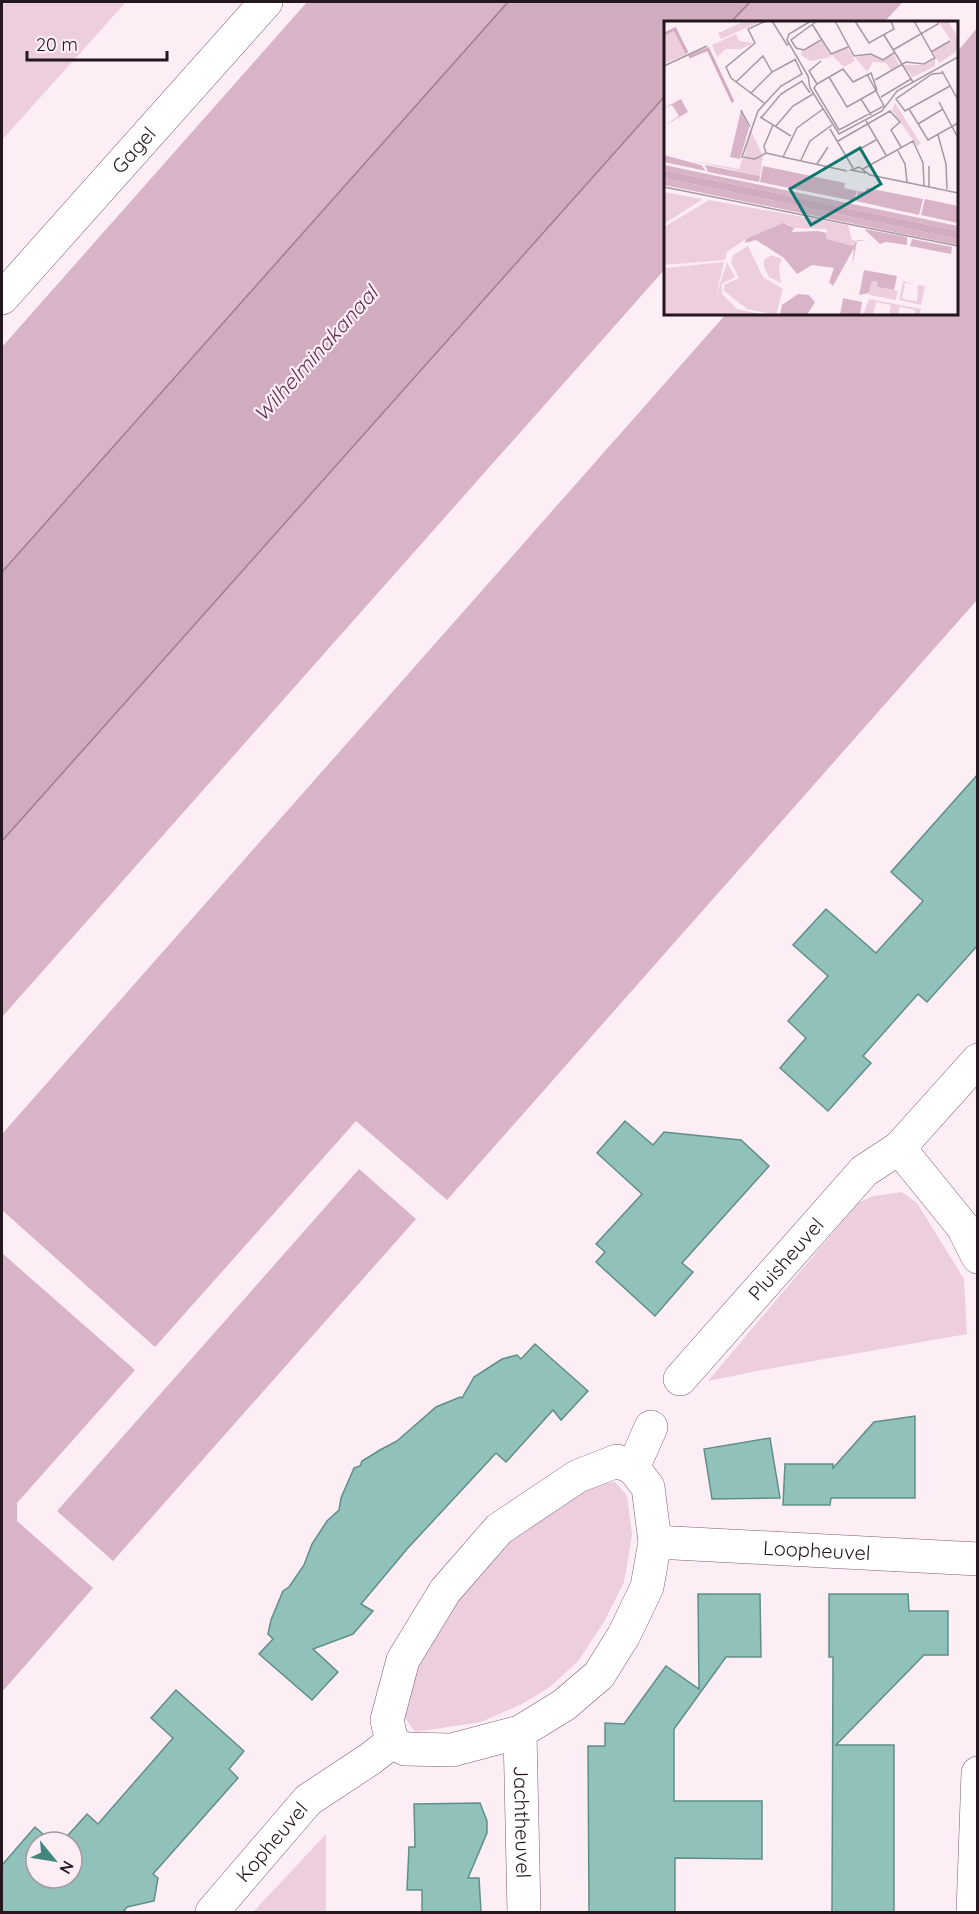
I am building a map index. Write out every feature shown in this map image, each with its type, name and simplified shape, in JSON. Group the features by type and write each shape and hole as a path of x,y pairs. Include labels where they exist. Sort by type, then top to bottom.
{"street":[{"name":"Gagel","path":"2,298 266,2"},
{"name":"Pluisheuvel","path":"680,1379 864,1171 899,1148 978,1060"},
{"path":"899,1148 963,1227 978,1257"},
{"path":"633,1468 651,1427"},
{"path":"617,1461 633,1468 648,1487 655,1542 647,1587 624,1635 599,1675 564,1705 520,1732 452,1750 405,1749 392,1742 387,1720 403,1660 445,1591 499,1528 578,1476 617,1461"},
{"name":"Loopheuvel","path":"655,1542 978,1559"},
{"name":"Jachtheuvel","path":"520,1732 524,1912"},
{"name":"Kopheuvel","path":"212,1912 308,1800 392,1742"},
{"path":"973,1912 978,1773"}],"shaded area":[{"path":"2,2 126,2 2,140"},
{"path":"307,2 508,2 2,572 2,347"},
{"path":"750,2 903,2 885,21 732,21"},
{"path":"977,28 977,600 447,1200 356,1121 155,1347 2,1210 2,1134 725,315 958,315 958,51"},
{"path":"664,97 664,270 2,1017 2,841"},
{"path":"359,1169 416,1219 113,1561 57,1511"},
{"path":"902,1192 917,1203 964,1279 967,1334 708,1381 858,1203 873,1196"},
{"path":"2,1253 135,1370 17,1503 17,1521 93,1588 2,1692"},
{"path":"615,1482 627,1496 632,1535 624,1582 604,1622 579,1660 550,1687 522,1704 481,1722 415,1732 399,1709 419,1666 457,1597 510,1540 583,1486"},
{"path":"326,1834 326,1912 253,1912"}],"water":[{"name":"Wilhelminakanaal","path":"508,2 750,2 732,21 664,21 664,97 2,841 2,572"}],"building":[{"path":"978,774 978,945 927,1002 918,994 863,1056 871,1063 828,1111 780,1068 806,1038 788,1021 828,976 793,945 826,909 876,953 923,901 891,872"},
{"path":"625,1121 653,1145 664,1132 741,1140 769,1166 682,1263 693,1272 655,1316 596,1262 605,1252 596,1244 642,1194 597,1153"},
{"path":"535,1344 588,1391 561,1420 553,1410 506,1462 496,1453 407,1549 361,1604 373,1611 353,1634 313,1649 338,1672 312,1700 259,1654 273,1639 268,1634 283,1591 289,1587 304,1565 312,1544 327,1521 339,1510 341,1498 354,1468 397,1441 436,1407 462,1398 474,1377 502,1359 517,1355 521,1359"},
{"path":"915,1416 915,1498 831,1498 830,1505 783,1505 785,1464 833,1464 833,1468 874,1422"},
{"path":"770,1438 780,1498 712,1499 704,1449"},
{"path":"698,1594 760,1594 761,1657 726,1657 674,1729 674,1801 762,1801 762,1859 675,1858 675,1912 589,1912 588,1746 605,1746 605,1723 624,1724 666,1666 699,1689"},
{"path":"829,1594 908,1594 909,1611 948,1611 948,1655 924,1655 836,1745 894,1745 894,1912 832,1912 833,1657 829,1657"},
{"path":"176,1690 244,1751 229,1769 238,1778 153,1874 158,1878 154,1901 127,1907 123,1912 2,1912 2,1865 24,1840 24,1890 84,1890 84,1830 73,1830 87,1814 98,1824 173,1738 151,1718"},
{"path":"480,1803 487,1821 487,1833 468,1878 479,1878 481,1912 422,1912 422,1890 407,1890 409,1847 415,1847 414,1804"}]}
